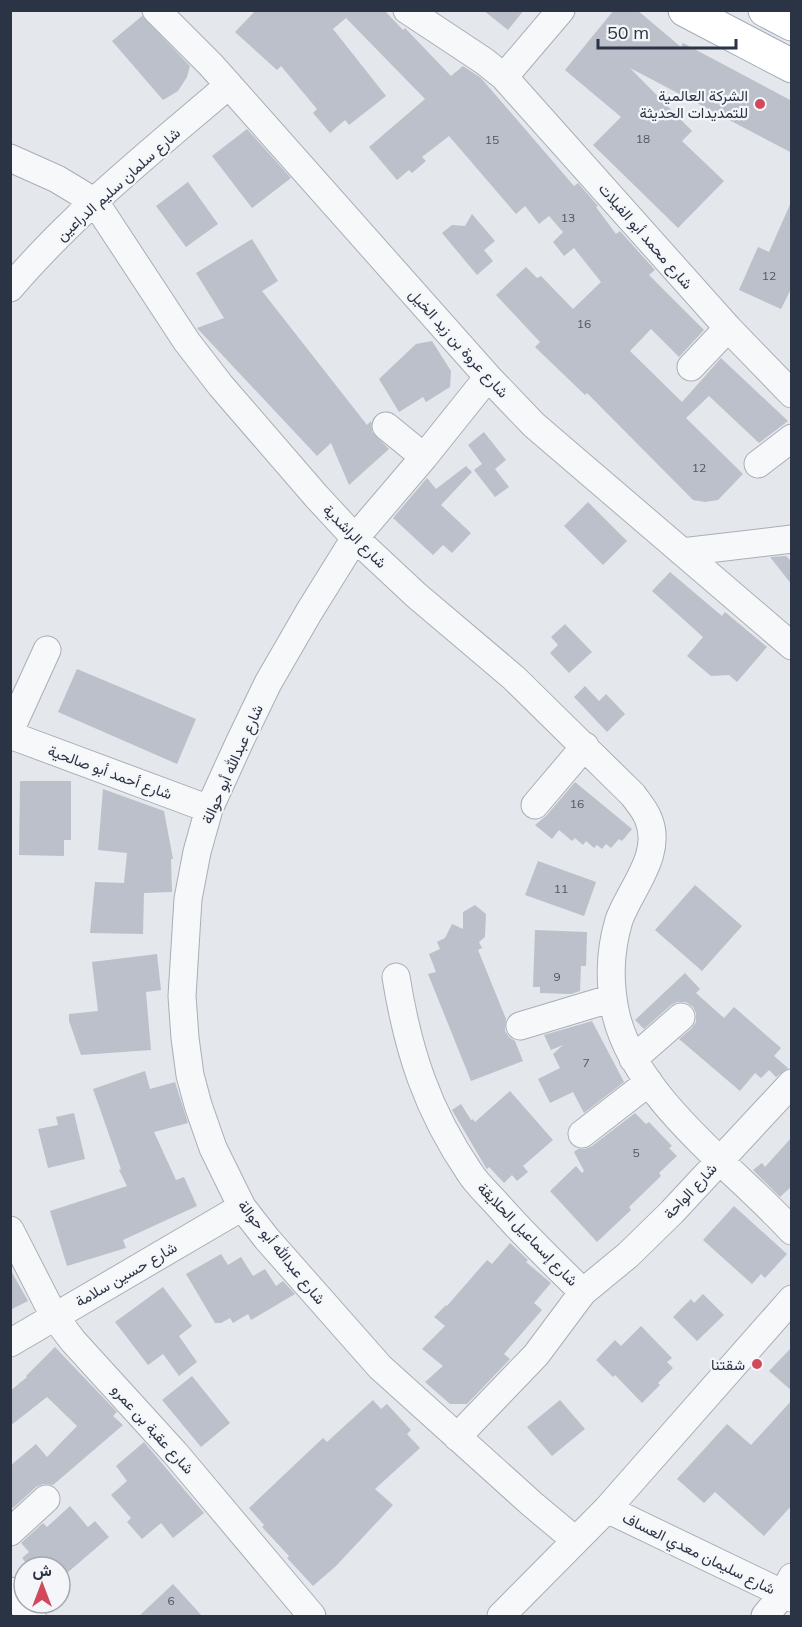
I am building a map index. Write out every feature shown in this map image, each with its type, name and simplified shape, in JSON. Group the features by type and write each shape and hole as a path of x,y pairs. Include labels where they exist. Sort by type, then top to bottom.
{"main road":[{"path":"685,10 792,66"},
{"path":"765,10 792,24"}],"street":[{"name":"شارع عروة بن زيد الخيل","path":"156,10 186,38 229,85 488,377 534,425 792,646"},
{"name":"شارع محمد أبو الفيلات","path":"407,10 504,77 728,328 787,378"},
{"path":"504,77 561,10"},
{"name":"شارع سلمان سليم الدراعين","path":"10,288 32,263 95,202 229,85"},
{"path":"10,158 57,179 95,202"},
{"name":"شارع الراشدية","path":"95,202 187,342 317,497 355,538 416,595 514,678 585,746 633,795 648,818 652,833"},
{"path":"691,367 728,328"},
{"name":"شارع عبدالله أبو حوالة","path":"488,377 355,538 268,683 209,809 197,852 189,899 182,996 185,1038 190,1075 213,1148 242,1206 267,1239 380,1367 575,1540"},
{"path":"387,426 424,457"},
{"path":"758,464 792,438"},
{"path":"682,552 792,538"},
{"path":"10,733 46,650"},
{"name":"شارع أحمد أبو صالحية","path":"10,733 209,809"},
{"path":"535,805 585,746"},
{"name":"شارع الواحة","path":"457,1437 536,1355 583,1292 628,1255 672,1212 719,1160 676,1115 633,1059 622,1034 613,998 614,939 620,918 645,868 652,833"},
{"name":"شارع إسماعيل الحلايقة","path":"396,977 409,1045 422,1084 452,1143 478,1183 528,1239 583,1292"},
{"path":"520,1026 613,998"},
{"path":"633,1059 681,1017"},
{"path":"582,1134 650,1082"},
{"path":"792,1083 719,1160 792,1232"},
{"name":"شارع حسين سلامة","path":"10,1343 242,1206"},
{"name":"شارع عقبة بن عمرو","path":"10,1230 54,1316 73,1341 210,1493 312,1617"},
{"path":"501,1617 607,1509 792,1299"},
{"path":"10,1532 46,1499"},
{"name":"شارع سليمان معدي العساف","path":"607,1509 789,1590"},
{"path":"765,1617 789,1590"},
{"path":"10,1592 32,1617"}],"building":[{"path":"256,10 384,10 403,30 405,28 451,76 463,66 481,78 574,186 578,183 598,206 596,207 616,234 620,231 655,270 649,275 704,330 679,357 651,329 630,351 682,402 721,358 788,421 759,443 709,396 686,418 743,474 718,500 705,502 693,500 587,393 585,395 535,347 540,342 496,295 526,267 537,278 541,276 573,309 601,282 574,248 564,256 553,242 563,232 549,216 539,224 525,206 516,214 449,136 422,157 426,161 412,173 409,170 397,180 369,147 425,99 346,18 333,29 386,96 349,125 345,120 330,133 313,113 317,109 281,66 277,70 235,32"},
{"path":"483,10 524,10 508,30"},
{"path":"614,10 637,10 681,47 683,43 792,101 792,153 630,68 692,131 682,141 724,181 678,228 593,145 621,117 565,70"},
{"path":"142,16 190,66 187,77 178,91 163,100 112,41"},
{"path":"247,129 291,178 252,208 212,156"},
{"path":"188,182 218,224 186,247 156,206"},
{"path":"792,200 792,287 781,309 739,290 758,247 769,252"},
{"path":"472,214 495,241 484,250 493,261 477,275 442,233 452,225 465,226"},
{"path":"252,239 278,281 262,291 367,425 371,421 372,432 389,449 349,485 331,443 317,456 197,328 224,318 196,273"},
{"path":"432,341 451,371 450,387 426,402 423,397 399,412 379,379 416,344"},
{"path":"484,432 506,460 495,469 509,487 495,497 474,470 482,464 468,445"},
{"path":"466,466 472,472 441,505 471,533 452,553 443,545 433,555 393,518 427,478 436,489"},
{"path":"588,502 627,541 603,565 564,526"},
{"path":"786,556 792,562 792,585 770,557"},
{"path":"670,572 722,616 725,612 767,647 737,682 729,675 711,676 687,656 703,637 652,591"},
{"path":"565,624 592,652 569,673 550,653 558,645 551,637"},
{"path":"77,669 196,719 177,764 58,712"},
{"path":"585,686 599,701 606,694 625,714 607,732 574,697"},
{"path":"20,781 71,781 71,840 64,840 64,856 19,855"},
{"path":"575,782 632,829 622,841 619,839 611,848 606,844 602,849 597,845 594,848 586,841 583,845 575,838 572,841 559,830 552,839 535,825 547,815"},
{"path":"103,789 164,811 173,859 171,859 172,892 144,893 143,934 90,933 95,882 124,883 127,853 98,850"},
{"path":"538,861 596,882 584,916 525,895"},
{"path":"695,885 742,926 702,971 655,930"},
{"path":"475,905 486,914 485,937 479,942 482,948 478,950 506,1019 505,1031 515,1041 523,1061 471,1081 428,974 436,972 429,954 440,949 437,942 445,938 452,924 463,929 463,912"},
{"path":"535,930 587,932 586,966 581,966 580,991 571,994 540,993 540,987 533,987"},
{"path":"157,954 161,990 146,992 151,1050 81,1055 69,1021 69,1014 98,1011 92,962"},
{"path":"685,973 700,989 696,993 724,1018 734,1007 781,1048 774,1056 788,1068 776,1077 769,1070 761,1078 755,1073 740,1091 679,1039 696,1022 693,1007 686,1002 671,1005 644,1029 635,1020"},
{"path":"592,1021 624,1082 584,1113 573,1092 550,1103 538,1079 560,1068 553,1054 563,1045 551,1050 544,1035"},
{"path":"145,1071 150,1089 175,1082 188,1123 154,1132 176,1180 184,1177 197,1206 123,1240 126,1248 67,1266 50,1211 127,1186 119,1170 121,1169 93,1089"},
{"path":"510,1091 553,1140 523,1166 528,1172 517,1181 512,1175 504,1183 489,1167 486,1168 452,1110 461,1104 471,1120 475,1122"},
{"path":"74,1113 85,1159 48,1168 38,1129 58,1125 56,1117"},
{"path":"635,1113 646,1124 649,1122 672,1146 669,1148 677,1156 659,1173 661,1176 629,1207 631,1210 597,1242 550,1191 576,1166 582,1173 584,1171 574,1152 592,1146"},
{"path":"792,1137 792,1186 780,1197 753,1170 762,1163 765,1167"},
{"path":"734,1206 787,1254 765,1278 761,1274 752,1284 703,1240"},
{"path":"510,1243 528,1260 526,1262 551,1283 534,1303 542,1310 504,1354 510,1359 467,1404 450,1404 425,1382 443,1366 422,1349 445,1326 434,1317 447,1306 487,1260 492,1264"},
{"path":"221,1254 228,1265 241,1257 253,1276 265,1269 276,1286 283,1281 295,1294 251,1320 248,1314 233,1323 230,1318 221,1323 215,1323 186,1274"},
{"path":"10,1269 28,1301 10,1310"},
{"path":"163,1287 192,1326 179,1336 197,1362 179,1376 163,1354 148,1365 115,1322"},
{"path":"703,1294 724,1315 697,1341 673,1317 691,1299 694,1303"},
{"path":"641,1326 672,1358 667,1362 673,1368 642,1403 615,1375 613,1377 596,1360 615,1340 621,1346"},
{"path":"55,1347 117,1412 113,1416 123,1425 53,1485 43,1484 36,1487 13,1508 10,1504 10,1466 36,1444 47,1457 77,1426 47,1397 10,1426 10,1391 27,1377"},
{"path":"792,1347 792,1391 769,1371"},
{"path":"192,1376 230,1423 201,1447 162,1400"},
{"path":"373,1400 381,1409 387,1404 411,1430 407,1434 420,1448 375,1489 393,1505 336,1566 313,1586 287,1558 289,1556 262,1527 264,1525 249,1508 323,1438 327,1442"},
{"path":"560,1400 585,1429 552,1456 527,1427"},
{"path":"792,1400 792,1505 764,1536 715,1492 704,1503 677,1479 727,1424 751,1445"},
{"path":"144,1442 204,1513 173,1538 161,1523 142,1539 127,1522 131,1518 111,1495 127,1481 116,1466"},
{"path":"70,1506 88,1527 95,1521 109,1537 72,1569 72,1555 26,1555 29,1552 21,1543 43,1523 47,1527"},
{"path":"173,1584 203,1617 138,1617"}],"place":[{"name":"الشركة العالمية للتمديدات الحديثة","path":"760,104"},
{"name":"شقتنا","path":"757,1364"}]}
